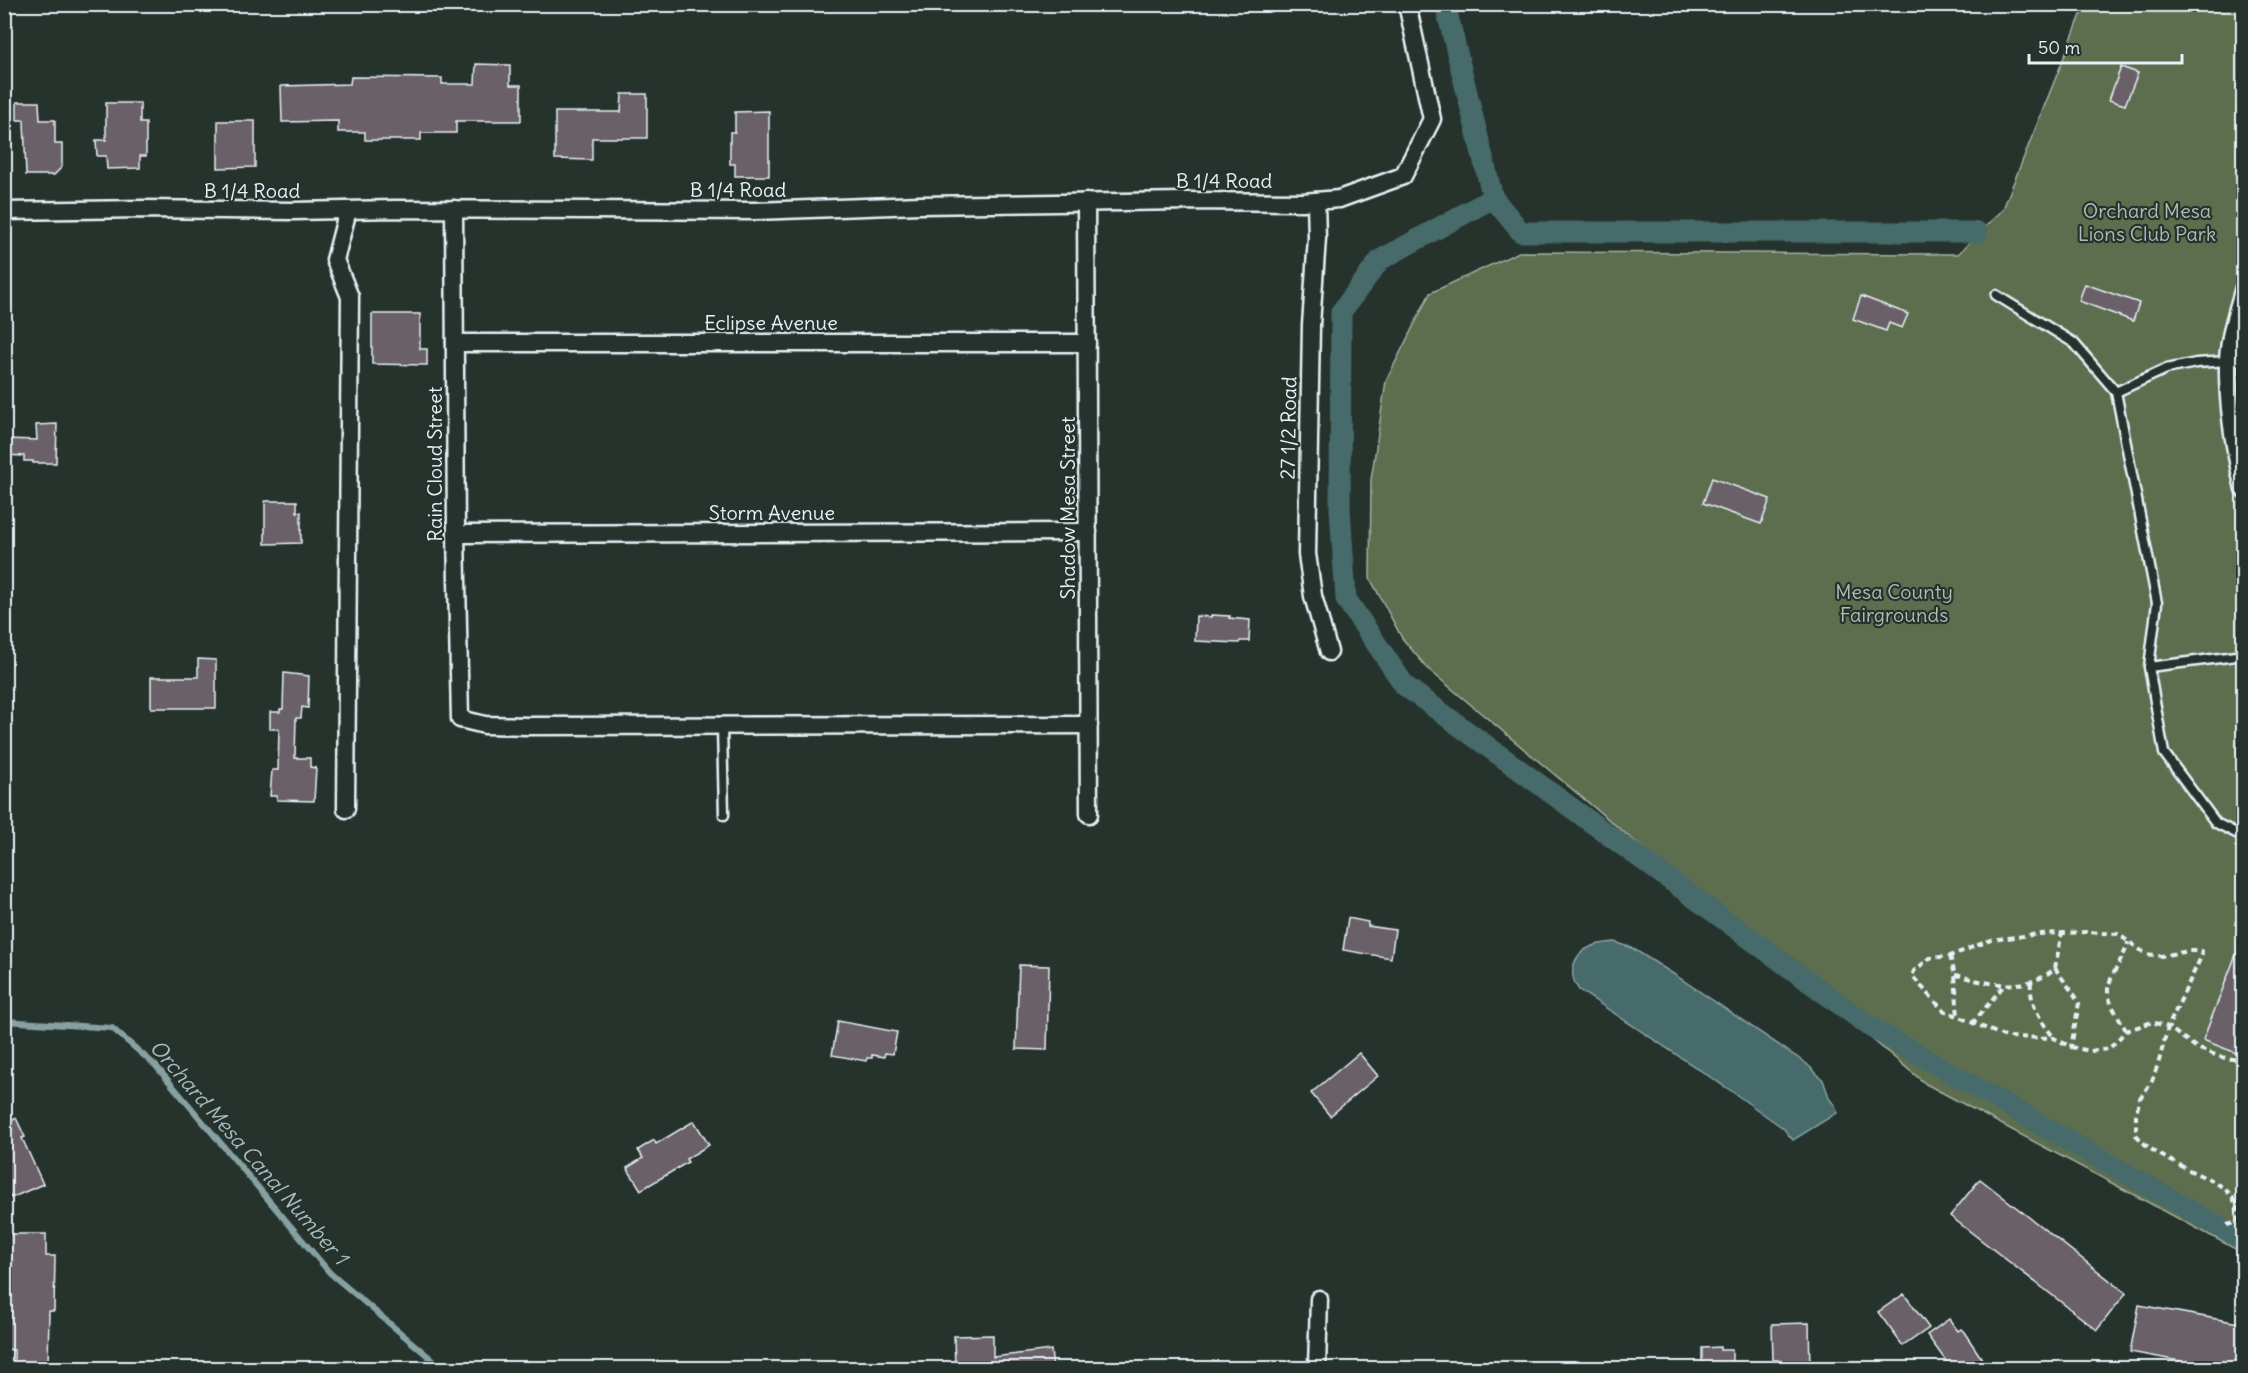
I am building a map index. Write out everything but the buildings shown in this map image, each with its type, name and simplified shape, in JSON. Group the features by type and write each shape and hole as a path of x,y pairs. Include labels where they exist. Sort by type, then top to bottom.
{"street":[{"name":"B 1/4 Road","path":"4,211 454,209 754,212 920,205 1339,199 1403,176 1432,119 1407,4"},
{"name":"27 1/2 Road","path":"1316,201 1317,238 1311,325 1307,554 1313,596 1329,652"},
{"name":"Shadow Mesa Street","path":"1086,202 1089,814"},
{"name":"Rain Cloud Street","path":"454,209 456,534 460,719 485,725 722,726"},
{"path":"346,809 350,297 335,260 348,210"},
{"path":"2244,288 2234,322 2236,360 2232,434 2244,489"},
{"name":"Eclipse Avenue","path":"455,343 1087,343"},
{"name":"Storm Avenue","path":"456,534 1088,532"},
{"path":"722,726 1089,725"},
{"path":"1317,1368 1319,1299"}],"lane":[{"path":"1996,295 2074,343 2116,392 2157,603 2149,667 2164,753 2216,823 2244,837"},
{"path":"2116,392 2166,369 2196,363 2236,360"},
{"path":"2149,667 2244,655"},
{"path":"722,726 724,815"}],"path":[{"path":"1955,975 2005,984 2022,985 2031,982 2055,968 2062,932"},
{"path":"2238,1222 2239,1212 2235,1202 2219,1182 2191,1171 2152,1150 2136,1136 2136,1114 2140,1098 2152,1081 2168,1027 2202,955 2201,951 2161,956 2146,954 2118,934 2062,932 1991,940 1950,956 1930,958 1914,971 1912,976 1934,1003 1958,1018 2006,1037 2054,1038 2071,1047 2090,1051 2109,1049 2126,1030 2152,1022 2168,1027 2197,1048 2220,1057 2244,1061"},
{"path":"2126,1030 2108,992 2109,981 2126,952 2128,942"},
{"path":"1950,956 1955,975 1958,1018"},
{"path":"2055,968 2079,1003 2071,1047"},
{"path":"2031,982 2032,1004 2054,1038"},
{"path":"1972,1024 2005,984"},
{"path":"2235,1202 2244,1203"},
{"path":"2227,1225 2238,1222 2244,1226"}],"green space":[{"name":"Mesa County Fairgrounds","path":"2085,5 2243,5 2243,1253 1926,1084 1428,669 1402,638 1370,578 1371,480 1386,381 1430,293 1519,252 1958,254 2003,209"}],"water":[{"path":"1615,942 1632,948 1675,975 1807,1064 1823,1080 1837,1113 1793,1140 1783,1128 1727,1088 1579,990 1573,976 1574,963 1578,957 1588,948"}],"waterway":[{"path":"1445,4 1493,198 1521,232 1977,232"},
{"path":"1493,198 1380,260 1341,312 1340,509 1346,599 1405,686 1872,1028 2244,1241"},
{"name":"Orchard Mesa Canal Number 1","path":"4,1021 112,1028 156,1066 330,1273 442,1368"}],"park label":[{"name":"Orchard Mesa Lions Club Park","path":"2147,222"}]}
